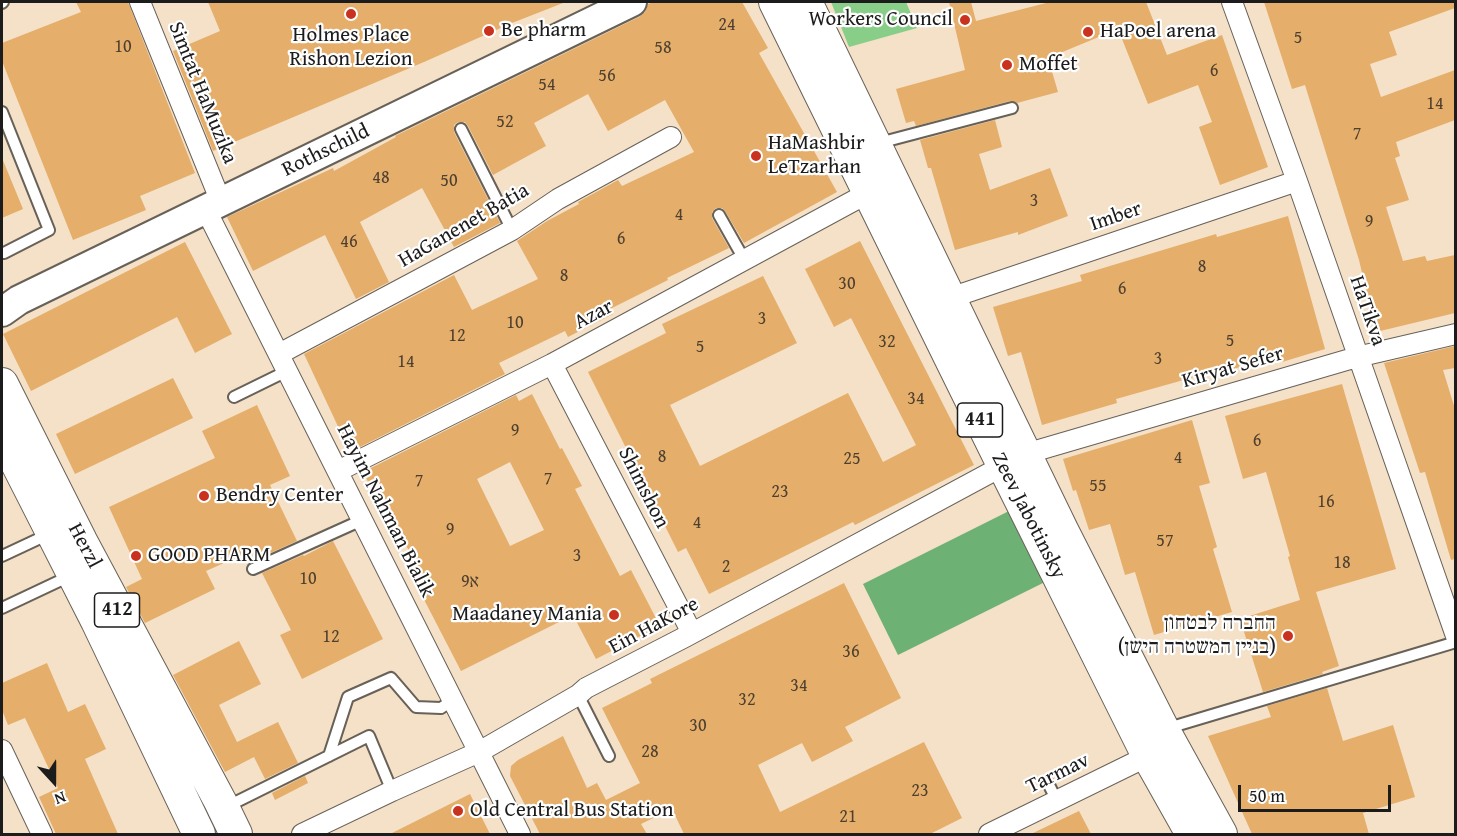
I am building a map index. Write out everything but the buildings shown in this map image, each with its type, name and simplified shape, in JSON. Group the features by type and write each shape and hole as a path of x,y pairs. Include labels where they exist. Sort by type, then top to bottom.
{"main road":[{"name":"Zeev Jabotinsky","path":"775,2 868,193 1014,460 1156,743 1192,834"},
{"name":"Zeev Jabotinsky","path":"806,2 950,298 1091,658 1221,834"},
{"name":"Herzl","path":"2,384 81,542 236,834"},
{"name":"Herzl","path":"2,434 74,574 199,834"}],"street":[{"name":"Simtat HaMuzika","path":"140,2 213,206"},
{"name":"Rothschild","path":"7,306 632,2"},
{"name":"HaTikva","path":"1232,2 1298,181 1357,357 1451,609 1455,636"},
{"name":"HaGanenet Batia","path":"283,362 513,230 558,199 671,137"},
{"name":"Imber","path":"950,298 1298,181"},
{"name":"Azar","path":"338,471 552,364 868,193"},
{"name":"Hayim Nahman Bialik","path":"213,206 283,362 520,834"},
{"name":"Kiryat Sefer","path":"1014,460 1357,357 1455,334"},
{"name":"Shimshon","path":"552,364 692,633"},
{"name":"Ein HaKore","path":"302,834 479,752 578,695 586,688 1014,460"},
{"name":"Tarmav","path":"989,834 1057,801 1156,743"},
{"path":"2,750 42,834"}],"lane":[{"path":"875,144 1012,108"},
{"path":"2,112 49,230 3,253"},
{"path":"461,129 513,230"},
{"path":"720,215 745,261"},
{"path":"234,397 283,362"},
{"path":"253,569 362,520"},
{"path":"2,556 52,533"},
{"path":"2,608 74,574"},
{"path":"1156,743 1455,642"},
{"path":"328,756 348,697 369,687 391,678 416,707 441,708 453,700"},
{"path":"578,695 609,756"},
{"path":"220,801 228,806 369,736 392,791"},
{"path":"1048,783 1057,801"}],"green space":[{"path":"831,2 906,2 917,28 849,47"},
{"path":"1017,507 1051,579 898,655 863,584"}],"place":[{"name":"Holmes Place Rishon Lezion","path":"351,14"},
{"name":"Workers Council","path":"965,20"},
{"name":"Be pharm","path":"489,31"},
{"name":"HaPoel arena","path":"1088,32"},
{"name":"Moffet","path":"1007,65"},
{"name":"HaMashbir LeTzarhan","path":"756,156"},
{"name":"Bendry Center","path":"204,496"},
{"name":"GOOD PHARM","path":"136,556"},
{"name":"Maadaney Mania","path":"614,615"},
{"name":"החברה לבטחון (בניין המשטרה הישן)","path":"1288,636"},
{"name":"Old Central Bus Station","path":"458,811"}]}
